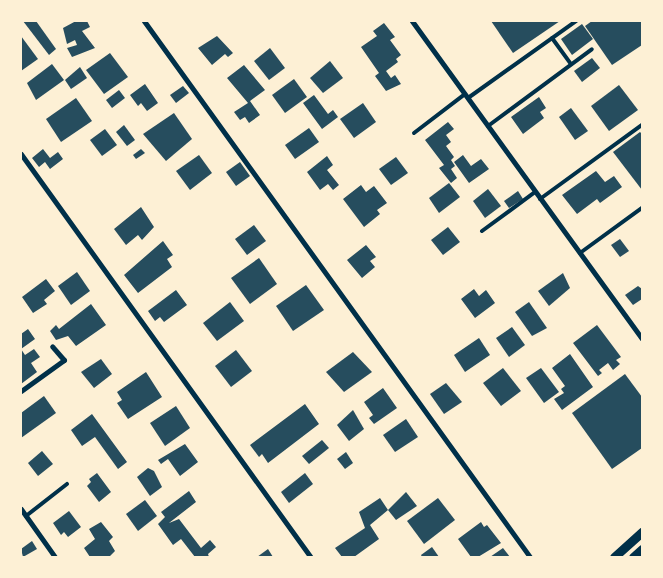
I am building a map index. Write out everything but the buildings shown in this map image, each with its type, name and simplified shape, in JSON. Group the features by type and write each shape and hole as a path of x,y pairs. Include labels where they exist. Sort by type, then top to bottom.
{"street":[{"path":"144,21 530,557"},
{"path":"412,21 642,339"},
{"path":"21,154 311,557"},
{"path":"21,390 64,360 52,346"},
{"path":"21,509 55,557"},
{"path":"614,557 642,532"},
{"path":"633,557 642,549"}],"lane":[{"path":"414,133 576,21"},
{"path":"552,38 571,64"},
{"path":"488,126 592,49"},
{"path":"540,199 642,125"},
{"path":"482,231 535,192"},
{"path":"580,253 642,208"},
{"path":"26,516 68,484"}]}
